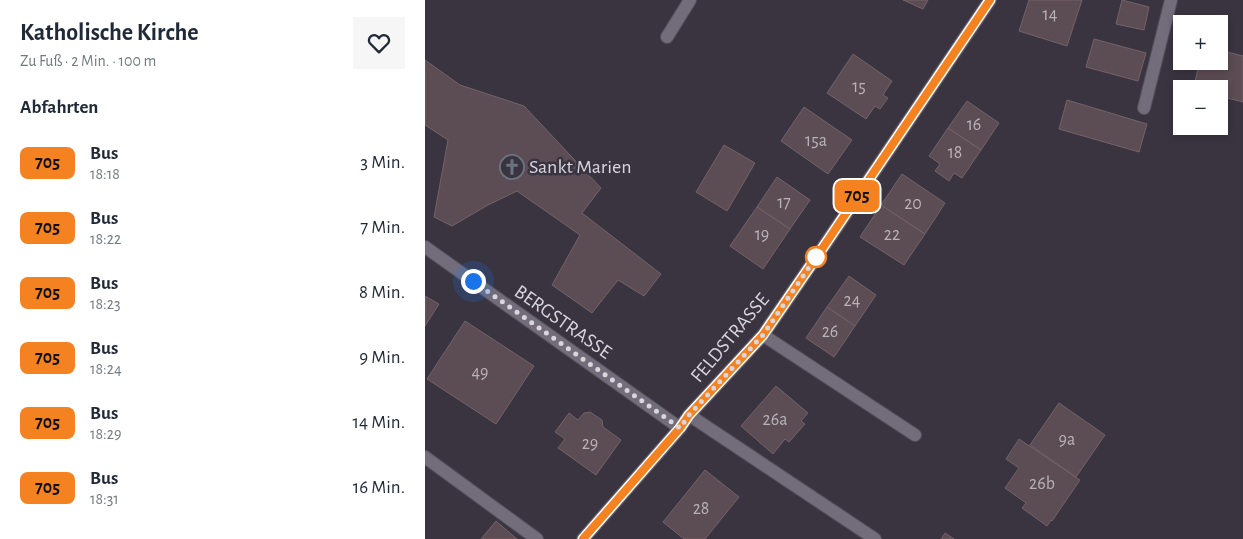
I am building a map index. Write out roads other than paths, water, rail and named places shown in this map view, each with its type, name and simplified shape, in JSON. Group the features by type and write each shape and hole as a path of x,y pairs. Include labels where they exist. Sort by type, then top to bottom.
{"street":[{"path":"667,37 690,0"},
{"name":"FELDSTRASSE","path":"583,539 680,428 689,415 763,335 990,0"},
{"path":"1143,108 1171,0"},
{"name":"BERGSTRASSE","path":"425,247 680,428"},
{"path":"763,335 915,435"},
{"path":"689,415 875,539"},
{"path":"425,457 537,539"}],"place":[{"name":"Sankt Marien","path":"512,167"}]}
